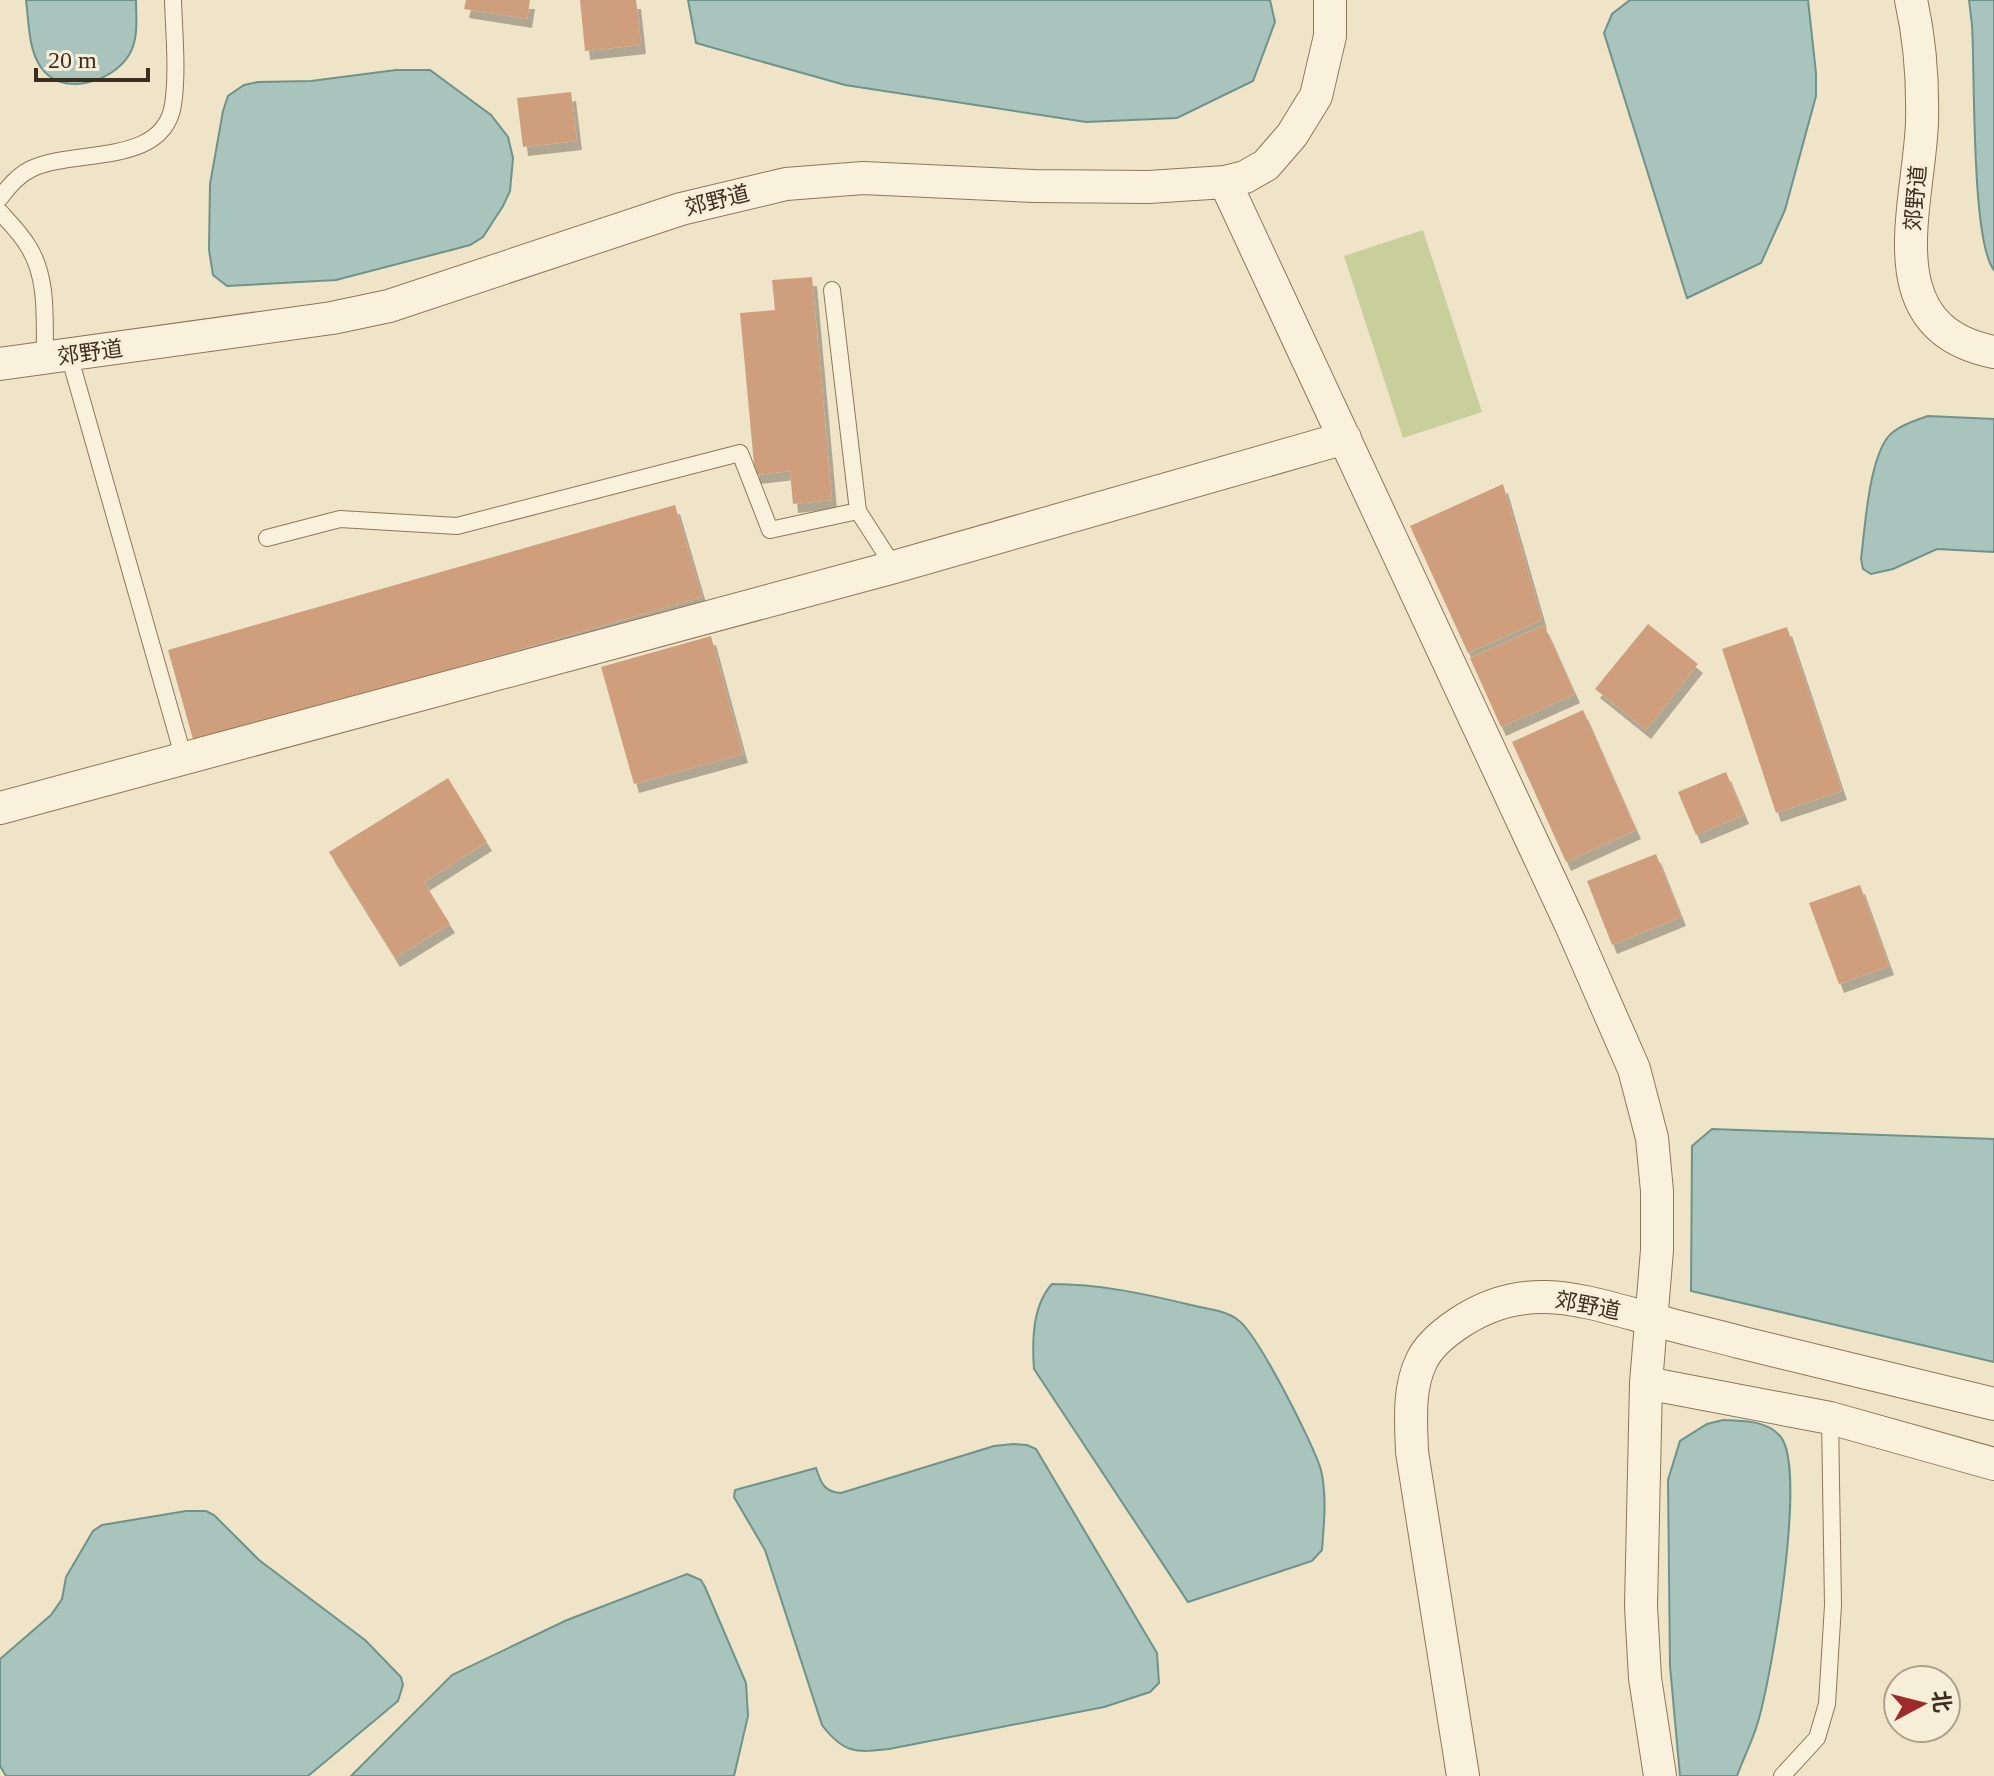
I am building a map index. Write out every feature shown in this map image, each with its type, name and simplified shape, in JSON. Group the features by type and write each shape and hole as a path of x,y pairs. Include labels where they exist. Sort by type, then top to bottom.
{"street":[{"name":"郊野道","path":"0,364 332,318 389,306 439,292 563,246 681,209 786,184 863,178 1034,186 1149,187 1225,182 1245,177 1266,165 1292,135 1316,96 1330,36 1330,0"},
{"name":"郊野道","path":"1911,0 1922,82 1922,124 1912,220 1912,274 1920,302 1934,323 1966,344 1994,352"},
{"path":"1225,182 1571,925 1634,1069 1652,1138 1656,1178 1657,1250 1654,1320 1646,1383 1641,1606 1645,1678 1660,1776"},
{"path":"0,808 894,567 1345,438"},
{"name":"郊野道","path":"1463,1776 1412,1452 1414,1382 1421,1361 1446,1332 1488,1307 1510,1301 1558,1296 1585,1300 1994,1404"},
{"path":"1646,1383 1830,1418 1994,1464"}],"lane":[{"path":"0,198 30,169 137,147 158,135 167,123 173,106 173,0"},
{"path":"0,212 26,243 39,269 57,356 184,759"},
{"path":"832,290 858,511 894,567"},
{"path":"267,538 340,519 457,526 740,453 770,530 858,511"},
{"path":"1782,1776 1817,1738 1827,1704 1833,1592 1830,1418"}],"green space":[{"path":"1423,230 1482,412 1403,438 1344,256"}],"water":[{"path":"26,0 136,0 132,49 121,65 99,79 86,83 60,82 49,76 36,59"},
{"path":"688,0 1270,0 1275,22 1253,81 1177,118 1086,122 845,85 696,43"},
{"path":"1630,0 1808,0 1816,96 1785,210 1761,263 1687,298 1604,33 1612,14"},
{"path":"1969,0 1994,0 1994,270 1981,226"},
{"path":"396,70 430,70 491,115 508,137 513,158 510,191 483,237 470,245 336,280 227,286 213,275 209,250 210,184 228,96 244,85 258,82 311,81"},
{"path":"1928,416 1994,419 1994,552 1937,549 1893,569 1871,574 1863,569 1861,559 1878,455 1893,432"},
{"path":"1712,1129 1994,1139 1994,1362 1691,1291 1692,1146"},
{"path":"1052,1284 1122,1290 1215,1310 1233,1317 1247,1329 1284,1390 1321,1470 1324,1500 1322,1550 1312,1561 1188,1602 1034,1369 1037,1313"},
{"path":"1723,1420 1746,1421 1768,1427 1780,1436 1788,1456 1789,1530 1784,1576 1763,1702 1737,1776 1680,1776 1670,1666 1668,1480 1680,1441 1707,1424"},
{"path":"1013,1444 1036,1449 1157,1653 1159,1683 1150,1692 1104,1707 889,1749 858,1751 843,1746 822,1725 765,1550 734,1497 735,1490 816,1468 824,1486 841,1493 994,1446"},
{"path":"186,1511 206,1511 214,1515 259,1560 365,1640 401,1677 403,1685 398,1701 308,1776 6,1776 0,1766 0,1659 51,1615 62,1599 66,1577 93,1531 102,1525"},
{"path":"687,1574 701,1580 705,1587 746,1683 748,1716 734,1776 351,1776 452,1675 567,1620"}],"building":[{"path":"466,0 530,0 527,19 464,9"},
{"path":"580,0 636,0 641,45 585,51"},
{"path":"571,92 577,141 523,147 517,98"},
{"path":"812,277 832,500 793,504 790,471 755,475 740,313 775,310 772,280"},
{"path":"1503,484 1542,620 1468,653 1410,526"},
{"path":"675,505 702,597 194,743 168,650"},
{"path":"1648,624 1698,664 1646,730 1595,689"},
{"path":"1544,625 1575,694 1501,727 1470,658"},
{"path":"1787,627 1842,791 1776,813 1722,649"},
{"path":"711,636 743,754 634,784 601,667"},
{"path":"1583,710 1636,830 1566,862 1512,742"},
{"path":"1726,772 1744,815 1696,835 1678,792"},
{"path":"448,778 487,842 424,882 450,924 395,958 329,852"},
{"path":"1656,854 1681,917 1612,945 1587,881"},
{"path":"1860,885 1889,966 1839,984 1809,903"}]}
